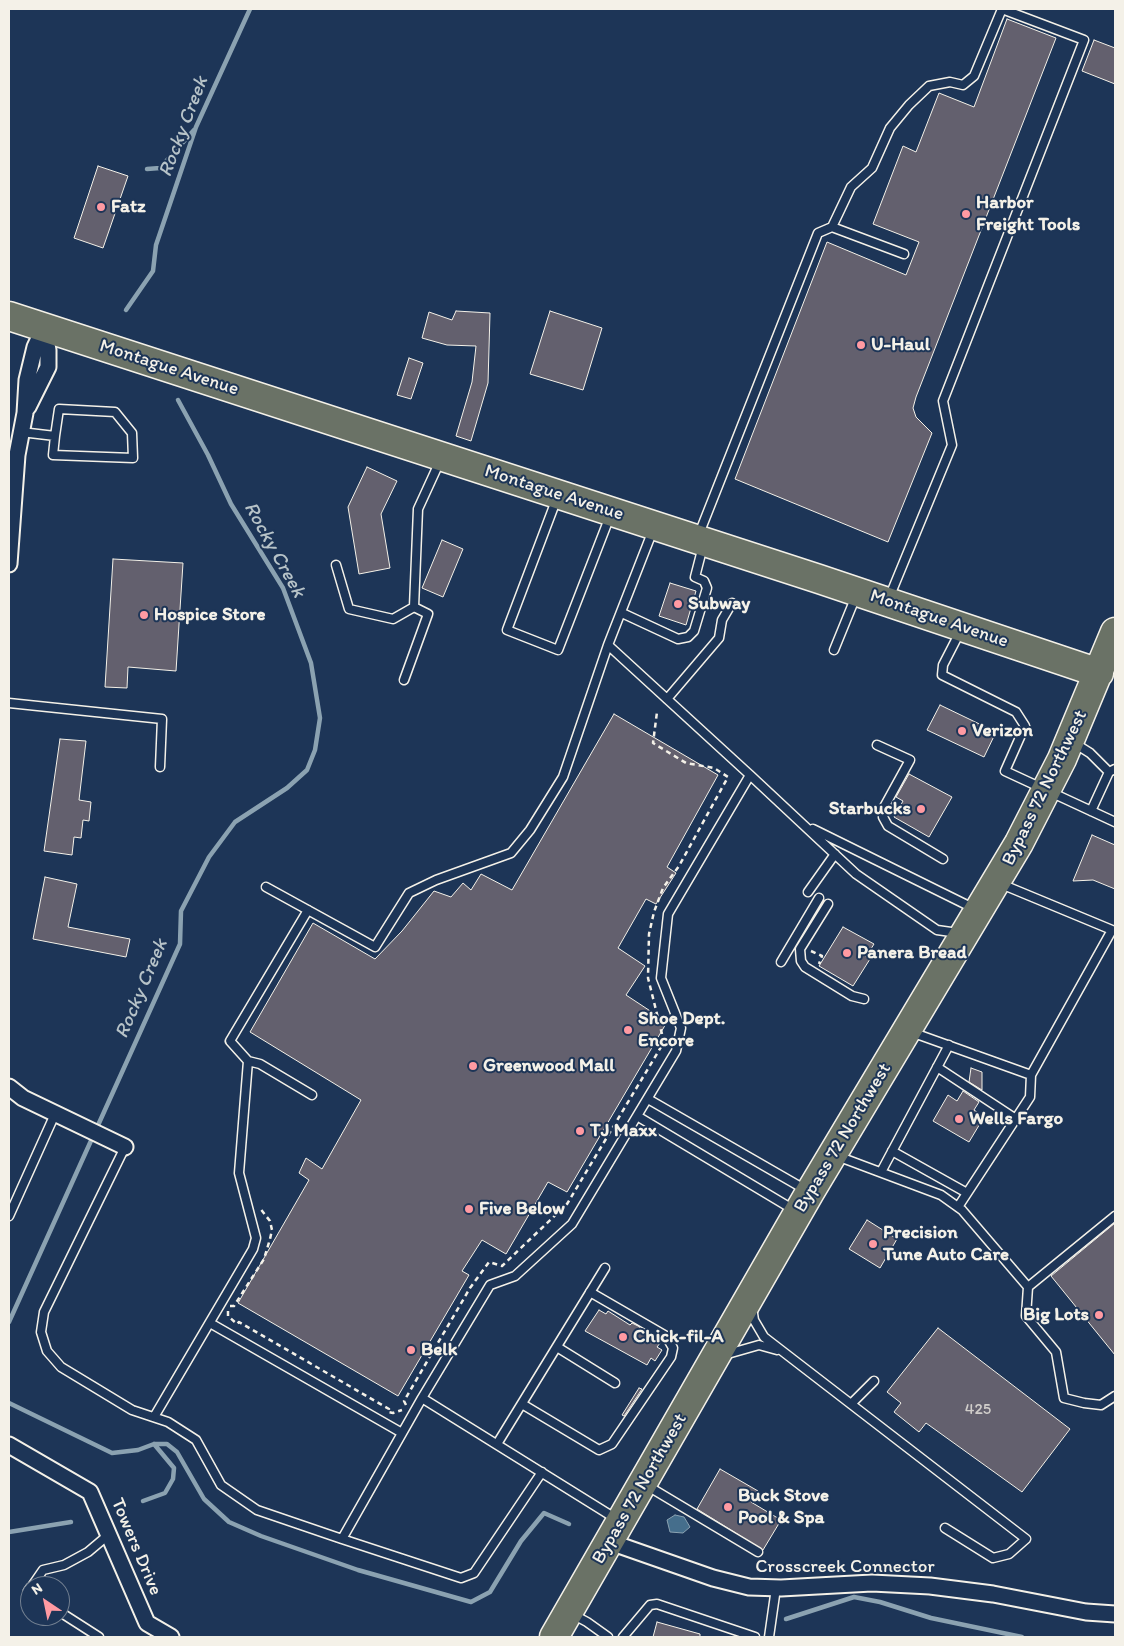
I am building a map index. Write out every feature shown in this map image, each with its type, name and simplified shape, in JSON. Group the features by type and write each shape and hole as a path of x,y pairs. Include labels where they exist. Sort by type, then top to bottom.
{"highway":[{"name":"Montague Avenue","path":"9,316 888,602 1099,673"},
{"name":"Bypass 72 Northwest","path":"554,1637 644,1484 804,1202 997,882 1047,791 1115,632"}],"street":[{"path":"9,564 12,480 25,413 29,372 35,347 44,328"},
{"path":"9,1087 23,1098 125,1147"},
{"name":"Towers Drive","path":"9,1445 90,1492 96,1502 107,1536 147,1623 172,1637"},
{"name":"Crosscreek Connector","path":"616,1532 731,1583 776,1588 872,1583 930,1586 993,1594 1086,1612 1115,1614"}],"lane":[{"path":"622,613 678,639 684,639 694,631 707,588 704,581 695,577 701,541 818,233 832,227 852,188 872,168 890,128 909,105 929,86 950,82 963,85 974,76 1002,9 1084,40 943,401 952,445 888,602"},
{"path":"832,227 904,254"},
{"path":"59,409 115,412 132,433 133,458 53,454 55,436 59,409"},
{"path":"21,432 55,436"},
{"path":"414,607 418,509 442,457"},
{"path":"558,495 507,630 558,650 611,512"},
{"path":"266,887 375,947 410,893 436,880 511,853 530,830 563,777 608,645 622,613 654,526"},
{"path":"336,565 350,609 393,620 414,607"},
{"path":"834,650 857,592"},
{"path":"667,699 719,638 722,620 732,603"},
{"path":"404,680 428,614 414,607"},
{"path":"962,627 949,648 943,664 942,675 1016,712 1024,722 1024,730 1005,771 1115,822"},
{"path":"608,645 856,874 937,930 965,934"},
{"path":"9,703 162,719 160,767"},
{"path":"1070,741 1090,753 1112,771 1091,811"},
{"path":"877,745 910,760 883,809 883,817 888,826 944,859"},
{"path":"342,1538 422,1398 490,1285 515,1276 572,1224 676,1051 681,1028 661,978 668,914 750,775"},
{"path":"805,825 980,911"},
{"path":"808,892 835,854"},
{"path":"958,1207 1030,1097 1031,1075 1112,930 997,882"},
{"path":"781,962 819,898"},
{"path":"828,904 800,949 802,962 805,967 849,995 864,999"},
{"path":"308,910 230,1041 248,1061 260,1064 312,1095"},
{"path":"907,1030 1031,1075"},
{"path":"881,1172 949,1045"},
{"path":"154,1417 253,1249 256,1238 239,1174 248,1061"},
{"path":"937,1066 1016,1119"},
{"path":"648,1099 804,1202"},
{"path":"9,1216 55,1114"},
{"path":"637,1116 804,1202"},
{"path":"125,1147 44,1312 41,1332 47,1351 61,1367 132,1410 168,1422 196,1440 220,1485 257,1510 461,1578 474,1573 542,1472"},
{"path":"892,1151 967,1193"},
{"path":"833,1154 941,1195 958,1207 1028,1287 1026,1316 1056,1352 1064,1398 1084,1404 1102,1405 1115,1396"},
{"path":"1028,1287 1115,1216"},
{"path":"497,1444 605,1268"},
{"path":"522,1404 599,1450 612,1444 671,1357 673,1348 666,1336 590,1292"},
{"path":"750,1295 754,1320 764,1338 1026,1539 1009,1554 994,1558 945,1528"},
{"path":"210,1322 402,1433"},
{"path":"715,1358 760,1345 784,1353"},
{"path":"557,1347 615,1383"},
{"path":"851,1404 874,1381"},
{"path":"422,1398 542,1472 616,1532"},
{"path":"644,1484 758,1552"},
{"path":"39,1576 43,1570 64,1565 88,1552 107,1536"},
{"path":"769,1637 776,1588"},
{"path":"623,1637 650,1605 657,1604 755,1637"},
{"path":"569,1613 587,1622 608,1637"},
{"path":"70,1618 99,1637"}],"path":[{"path":"256,1204 265,1212 270,1221 272,1230 270,1239 264,1259 234,1306 230,1306 228,1316 237,1324 239,1322 389,1409 388,1412 400,1412 406,1404 404,1401 470,1288 489,1262 502,1266 526,1241 567,1204 664,1042 648,978 649,934 654,912 663,888 679,866 728,777 714,768 686,763 652,743 657,712"},
{"path":"802,962 811,951 822,956 818,963 820,964"}],"water":[{"path":"675,1515 684,1517 690,1527 683,1533 670,1532 667,1520"}],"building":[{"name":"U-Haul","path":"1007,19 1056,38 916,397 913,408 916,417 932,433 888,542 735,479 827,242 906,275 919,242 873,224 903,146 916,152 939,93 974,107"},
{"path":"1094,40 1115,48 1115,84 1082,71"},
{"name":"Fatz","path":"98,166 128,176 103,248 74,238"},
{"path":"456,311 490,313 488,383 471,441 456,436 472,382 476,346 447,345 422,338 429,312 452,320"},
{"path":"550,311 602,328 583,390 530,374"},
{"path":"409,358 423,363 411,399 397,395"},
{"path":"367,467 397,481 381,514 390,568 359,574 348,507"},
{"path":"442,540 463,549 443,597 422,588"},
{"name":"Hospice Store","path":"113,559 183,563 176,671 128,667 127,688 105,687"},
{"name":"Subway","path":"670,583 696,591 686,625 659,616"},
{"name":"Verizon","path":"940,705 996,732 984,757 927,730"},
{"name":"Greenwood Mall","path":"614,714 718,775 667,867 676,873 656,904 646,899 618,948 645,966 626,995 667,1022 567,1192 548,1182 506,1254 482,1240 462,1271 469,1275 398,1396 238,1303 309,1180 299,1173 306,1158 322,1169 361,1100 250,1032 313,923 375,959 402,931 434,891 451,897 463,883 471,890 481,874 512,890"},
{"path":"60,739 86,741 79,800 91,802 89,821 83,820 81,838 74,837 72,855 44,851"},
{"name":"Starbucks","path":"909,774 952,797 929,837 894,817 903,801 896,797"},
{"path":"1092,835 1115,845 1115,889 1093,880 1073,881"},
{"path":"45,877 77,884 68,927 130,939 126,957 33,939"},
{"name":"Panera Bread","path":"843,927 874,944 866,957 870,959 853,986 819,966"},
{"path":"971,1068 982,1072 982,1090 969,1082"},
{"name":"Wells Fargo","path":"963,1091 979,1102 974,1110 984,1117 969,1142 933,1121 948,1095 957,1101"},
{"name":"Precision Tune Auto Care","path":"867,1220 897,1239 880,1268 849,1249"},
{"name":"Big Lots","path":"1115,1223 1115,1355 1051,1276"},
{"name":"Chick-fil-A","path":"599,1310 606,1314 608,1311 630,1325 632,1323 640,1327 638,1331 660,1343 657,1347 662,1350 655,1361 651,1358 647,1365 585,1331"},
{"path":"938,1328 1070,1429 1022,1492 926,1423 919,1432 894,1412 901,1403 887,1392"},
{"path":"639,1388 642,1389 624,1416 622,1415"},
{"name":"Buck Stove Pool & Spa","path":"720,1469 758,1491 751,1502 781,1520 763,1550 697,1509"},
{"path":"657,1622 700,1634 700,1637 653,1637"}],"waterway":[{"name":"Rocky Creek","path":"126,310 153,271 156,245 196,127 250,9"},
{"path":"147,169 160,168 194,130"},
{"name":"Rocky Creek","path":"9,1322 180,944 181,911 209,857 235,822 287,788 307,770 315,750 320,718 311,663 283,588 231,504 208,455 178,400"},
{"path":"9,1403 112,1453 138,1450 154,1444 167,1444 177,1452 204,1499 229,1522 261,1536 358,1570 471,1602 490,1592 521,1541 544,1513 569,1524"},
{"name":"Rocky Creek","path":"143,1501 165,1493 173,1479 174,1468 154,1444"},
{"name":"Rocky Creek","path":"9,1532 71,1522"},
{"path":"786,1619 854,1597 880,1602 931,1618 1022,1637"}],"place":[{"name":"Fatz","path":"101,207"},
{"name":"Harbor Freight Tools","path":"966,214"},
{"name":"U-Haul","path":"861,345"},
{"name":"Subway","path":"678,604"},
{"name":"Hospice Store","path":"144,615"},
{"name":"Verizon","path":"962,731"},
{"name":"Starbucks","path":"921,809"},
{"name":"Panera Bread","path":"847,953"},
{"name":"Shoe Dept. Encore","path":"628,1030"},
{"name":"Greenwood Mall","path":"473,1066"},
{"name":"Wells Fargo","path":"959,1119"},
{"name":"TJ Maxx","path":"580,1131"},
{"name":"Five Below","path":"469,1209"},
{"name":"Precision Tune Auto Care","path":"873,1244"},
{"name":"Big Lots","path":"1099,1315"},
{"name":"Chick-fil-A","path":"623,1337"},
{"name":"Belk","path":"411,1350"},
{"name":"Buck Stove Pool & Spa","path":"728,1507"}]}
